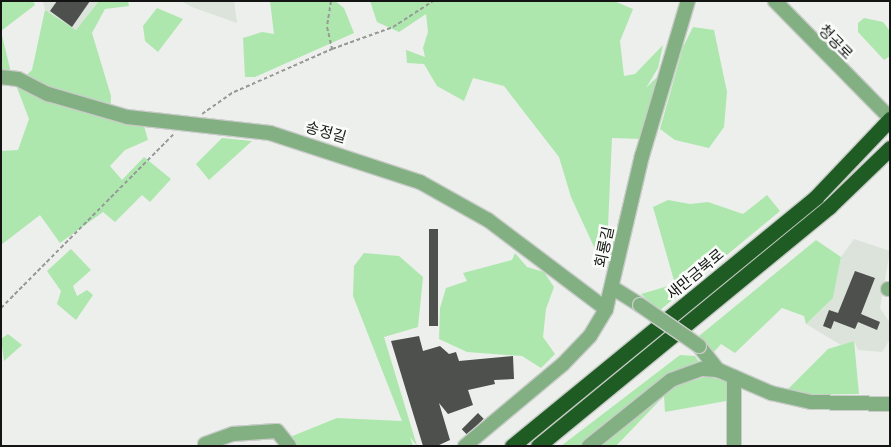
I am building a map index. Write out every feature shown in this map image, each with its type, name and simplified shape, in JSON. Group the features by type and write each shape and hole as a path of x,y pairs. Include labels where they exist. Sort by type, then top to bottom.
{"highway":[{"name":"새만금북로","path":"512,446 816,196 890,118"},
{"path":"538,446 829,207 890,148"}],"street":[{"name":"회룡길","path":"465,446 563,364 590,336 606,309 642,156 688,1"},
{"name":"청공로","path":"775,1 890,118"},
{"name":"송정길","path":"1,77 18,79 48,94 127,117 270,133 420,182 488,220 606,309"},
{"path":"612,288 698,346 718,370"},
{"path":"589,446 671,380 702,369 718,370 771,393 811,402 890,404"},
{"path":"734,377 734,446"},
{"path":"205,444 233,434 276,431 289,446"}],"path":[{"path":"331,1 326,27 332,49"}],"shaded area":[{"path":"43,1 99,1 76,30 45,10"},
{"path":"181,1 234,1 237,23 192,7"},
{"path":"854,239 890,251 880,308 890,323 890,339 882,352 858,350 854,341 841,345 806,324 833,298 841,257"}],"green space":[{"path":"1,1 33,1 35,5 1,31"},
{"path":"99,1 128,1 129,6 105,9 92,33 111,96 110,120 144,126 148,140 125,150 110,166 122,180 144,157 171,179 150,202 142,195 115,222 103,212 60,243 40,215 1,245 1,151 18,150 29,119 16,85 32,70 45,10 76,30"},
{"path":"270,1 335,1 344,8 354,33 255,77 245,77 243,38 262,32 274,34"},
{"path":"370,1 614,1 633,9 620,41 624,76 635,74 663,45 658,68 646,88 662,72 641,139 612,138 608,226 601,262 571,197 559,157 504,86 473,78 464,101 437,86 424,64 407,63 406,50 425,57 423,48 428,32 426,14 399,32 377,22"},
{"path":"157,8 183,19 158,52 145,41 143,26"},
{"path":"864,18 883,22 890,31 890,56 884,60 858,32 858,23"},
{"path":"693,27 714,30 727,92 724,127 709,148 675,140 660,129 683,47"},
{"path":"1,31 11,73 1,74"},
{"path":"222,138 252,141 209,180 196,164"},
{"path":"767,195 780,211 659,311 641,294 675,284 653,207 668,200 690,204 708,202 743,214"},
{"path":"816,240 841,257 833,298 806,324 804,316 782,308 735,353 721,344 714,352 699,336"},
{"path":"71,249 91,270 73,286 77,296 87,290 93,295 76,320 57,304 61,291 47,271"},
{"path":"364,253 399,256 423,277 418,327 384,337 417,446 410,437 413,446 296,446 290,437 337,418 402,421 353,296 354,266"},
{"path":"515,253 527,267 544,272 554,287 546,309 543,337 555,354 541,368 522,356 467,352 439,339 440,308 446,288 467,281 463,273 512,260"},
{"path":"8,334 22,345 4,361 1,339"},
{"path":"854,341 859,394 794,395 788,389 828,349"},
{"path":"680,355 695,356 700,363 669,372 581,446 561,446"},
{"path":"709,376 726,382 726,401 665,412 664,396 616,446 600,446 676,385"}],"building":[{"path":"57,1 90,1 72,27 50,11"},
{"path":"429,229 438,229 438,326 429,326"},
{"path":"855,271 875,278 861,314 880,322 877,330 858,322 855,329 834,321 831,329 823,326 829,310 838,313"},
{"path":"419,336 423,351 440,346 449,354 456,352 459,361 513,356 514,379 494,380 495,384 468,390 473,405 448,414 439,403 450,440 437,446 423,446 391,341"},
{"path":"478,413 484,419 467,435 462,429"}]}
